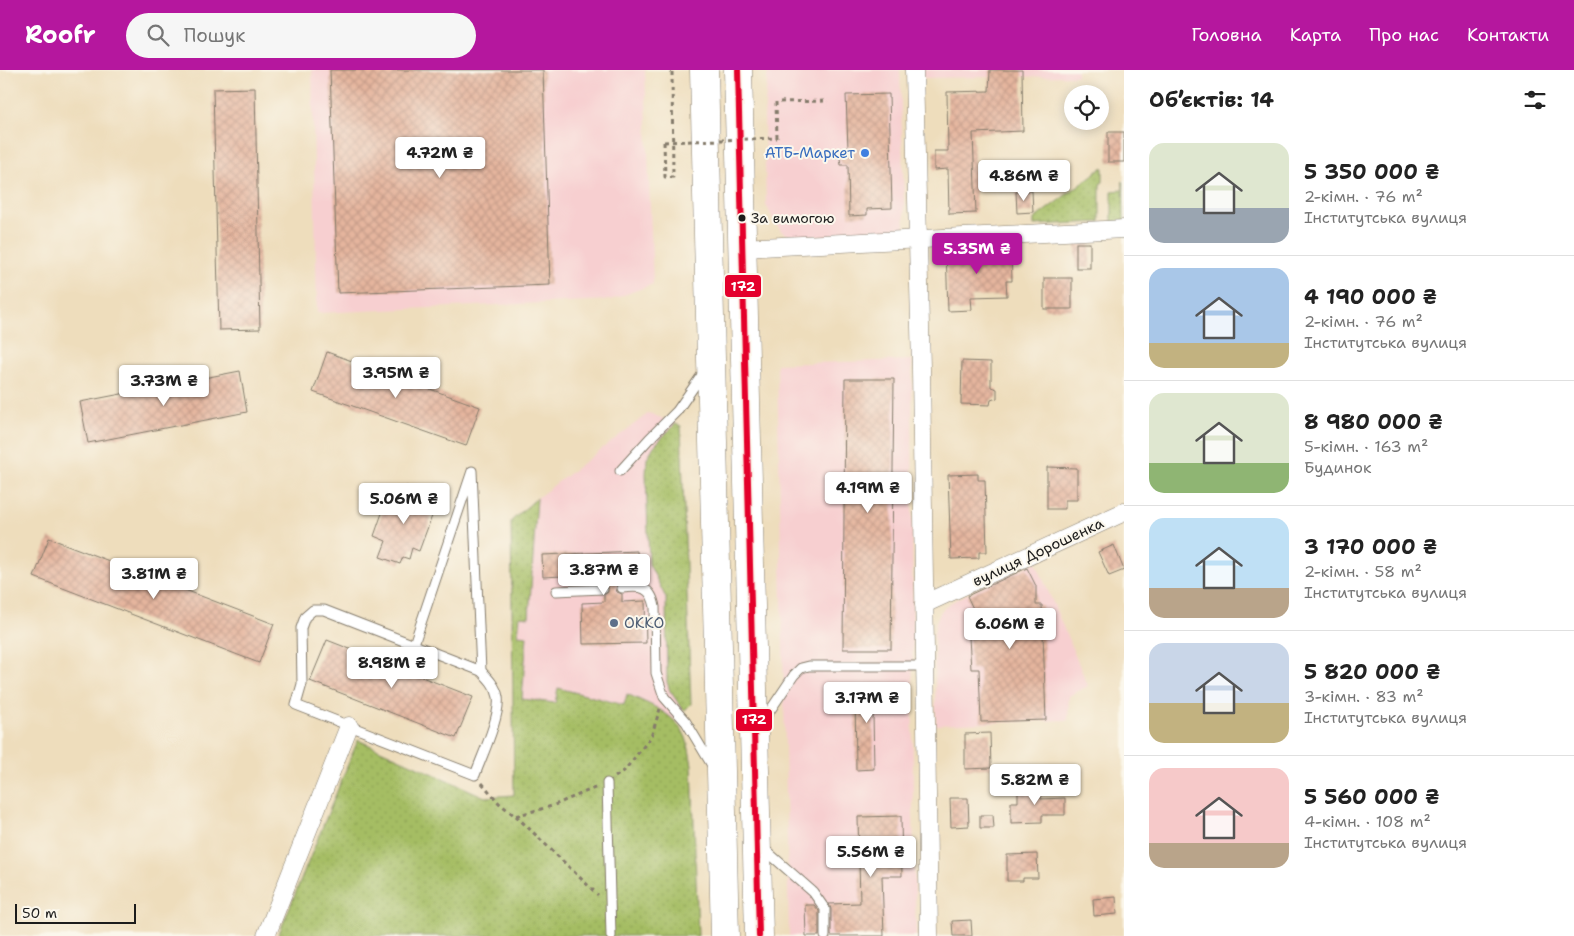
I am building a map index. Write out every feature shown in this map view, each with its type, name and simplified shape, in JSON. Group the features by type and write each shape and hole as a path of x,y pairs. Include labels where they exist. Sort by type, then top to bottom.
{"highway":[{"path":"704,70 725,936"},
{"path":"738,70 759,936"}],"street":[{"path":"914,70 919,240 929,936"},
{"path":"742,248 1124,229"},
{"name":"вулиця Дорошенка","path":"924,604 1124,512"},
{"path":"266,936 349,726"}],"lane":[{"path":"620,471 677,412 711,361"},
{"path":"414,644 472,471 481,671"},
{"path":"622,588 641,587 648,591 653,599 655,607 656,673 664,697 686,722 721,783"},
{"path":"556,591 604,588"},
{"path":"313,610 324,610 481,671 492,683 498,696 498,710 475,775 296,705 302,684 301,628 305,618 313,610"},
{"path":"754,735 794,675 801,668 808,666 925,666"},
{"path":"607,783 611,936"},
{"path":"757,842 813,892 826,909 825,936"}],"path":[{"path":"672,70 673,177 665,177 664,142 777,138 776,102 828,101"},
{"path":"515,816 552,806 607,783 624,771 650,737 664,697"},
{"path":"475,775 499,803 610,907"}],"shaded area":[{"path":"312,70 645,70 653,284 611,300 317,313"},
{"path":"768,70 900,70 905,235 793,237 781,231 766,205 764,117"},
{"path":"922,70 1077,70 1077,76 922,78"},
{"path":"912,360 913,810 916,936 789,936 777,364"},
{"path":"649,413 681,426 691,704 676,720 651,711 513,710 511,521 537,498"},
{"path":"1036,562 1088,686 1069,696 1068,720 936,725 934,634 936,622 941,611 950,603 963,596"}],"green space":[{"path":"1103,167 1103,182 1100,184 1100,222 1034,225 1034,219"},
{"path":"1123,181 1124,221 1112,222 1112,191 1123,190"},
{"path":"675,424 681,426 691,704 684,711 670,691 667,682 666,598 649,564 646,474 647,458 654,446"},
{"path":"537,498 529,617 520,616 518,635 527,636 522,699 555,703 558,688 624,705 627,694 669,716 682,729 687,741 692,765 698,936 278,936 358,740 485,797 514,795 511,521"}],"building":[{"path":"330,70 543,70 550,285 338,293"},
{"path":"990,70 1022,70 1023,131 973,133 976,213 949,214 948,169 934,170 934,151 948,151 947,92 989,91"},
{"path":"255,88 260,329 219,330 213,89"},
{"name":"АТБ-Маркет","path":"889,94 892,208 867,209 867,215 849,216 848,165 841,165 840,158 840,149 848,149 846,95"},
{"path":"1108,132 1124,132 1124,162 1108,162"},
{"path":"1032,191 1033,212 1017,213 1016,192"},
{"path":"1076,243 1090,243 1090,268 1076,268"},
{"path":"1011,248 1012,281 1006,281 1007,296 971,297 972,310 948,311 946,250"},
{"path":"1044,278 1072,278 1072,309 1044,309"},
{"path":"327,352 480,407 466,446 313,392"},
{"path":"962,361 991,362 991,387 997,389 997,398 991,400 990,405 961,404"},
{"path":"240,371 247,412 88,443 80,402"},
{"path":"845,379 894,379 891,649 843,649"},
{"path":"1047,467 1077,468 1077,500 1065,500 1065,509 1047,509"},
{"path":"978,474 978,480 985,480 987,552 979,552 979,558 951,559 948,475"},
{"path":"406,486 428,493 425,503 430,505 427,514 432,516 419,551 412,548 409,559 403,557 400,564 380,557 386,541 374,536 388,496 401,501"},
{"path":"49,538 274,624 259,663 34,577"},
{"path":"1114,545 1124,570 1109,576 1098,552"},
{"path":"637,551 638,573 621,574 622,582 617,585 616,589 617,592 622,594 622,602 645,601 646,643 583,644 582,603 604,602 604,595 608,592 608,586 603,583 603,574 543,577 542,555"},
{"path":"1027,568 1036,586 1036,605 1042,605 1046,720 981,722 979,669 971,669 969,638 978,638 977,617 967,596"},
{"path":"327,640 473,697 456,738 310,681"},
{"path":"885,688 885,713 873,713 874,769 856,770 855,689"},
{"path":"990,733 991,768 965,769 965,734"},
{"path":"1041,785 1041,799 1065,798 1065,815 1042,815 1042,822 1011,823 1011,802 1018,802 1018,786"},
{"path":"950,798 968,798 969,826 951,827"},
{"path":"980,815 993,815 994,828 980,828"},
{"path":"901,816 902,876 882,876 884,936 831,936 831,909 829,904 860,903 858,817"},
{"path":"1037,854 1038,878 1023,878 1023,881 1007,881 1007,855"},
{"path":"1116,897 1117,914 1094,916 1093,899"},
{"path":"805,905 814,905 819,911 819,936 806,936"},
{"path":"971,920 972,936 953,936 952,921"}],"transit line":[{"name":"172","path":"738,70 759,936"}],"place":[{"name":"АТБ-Маркет","path":"865,153"},
{"name":"За вимогою","path":"742,218"},
{"name":"ОККО","path":"614,623"}]}
